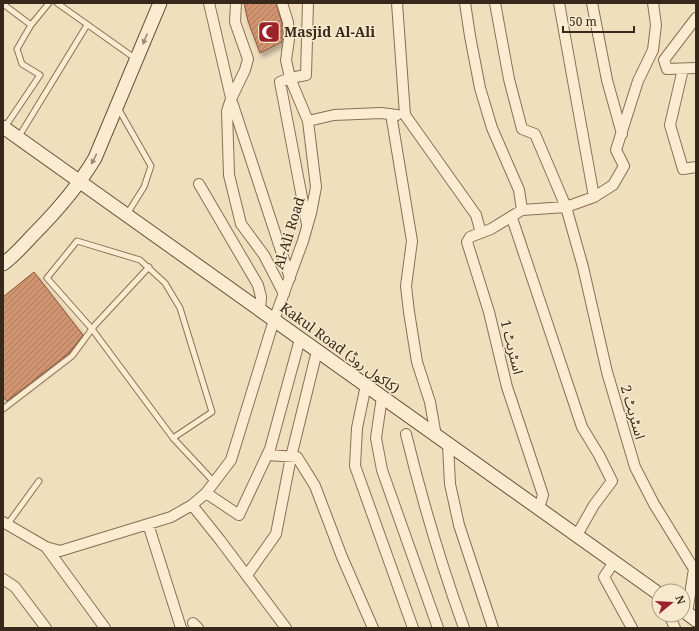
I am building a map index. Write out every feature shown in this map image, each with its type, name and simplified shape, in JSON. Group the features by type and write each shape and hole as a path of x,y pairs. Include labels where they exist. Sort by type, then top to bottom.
{"main road":[{"path":"3,264 52,216 80,183 95,158 160,3"},
{"name":"Kakul Road (کاکول روڈ)","path":"3,128 651,588"}],"street":[{"path":"209,3 231,99 290,278"},
{"path":"236,3 235,22 248,59 246,70 231,99 227,111 229,175 241,224 264,255 284,294"},
{"name":"Al-Ali Road","path":"46,547 60,551 171,517 192,505 206,493 231,460 274,320 312,213 316,187 308,121 290,78 286,60 289,38 288,22 282,3"},
{"path":"307,226 280,82 290,78 306,75 308,3"},
{"path":"397,3 405,115 476,215 481,234"},
{"path":"465,3 480,88 492,128 519,190 522,210 566,207 594,197 614,185 624,166 616,150 638,81 653,50 656,25 653,3"},
{"name":"اسٹریٹ 2","path":"495,3 509,79 522,129 535,134 566,207 583,267 607,372 635,467 654,504 694,569 691,592"},
{"path":"560,3 594,197"},
{"path":"592,3 607,80 622,134"},
{"path":"696,18 664,60 667,69 696,68"},
{"path":"683,69 670,125 683,169 696,168"},
{"path":"392,114 412,241 406,286 418,362 430,402 436,436"},
{"path":"308,121 334,115 405,115"},
{"path":"199,184 258,285 261,297 260,310"},
{"name":"اسٹریٹ 1","path":"522,210 512,218 491,229 470,237 467,242 489,312 507,386 543,495 539,508"},
{"path":"512,218 582,427 599,455 612,481 594,505 577,535"},
{"path":"206,493 239,515 270,449 300,339"},
{"path":"247,575 276,534 291,457 317,351"},
{"path":"366,385 357,428 356,466 413,628"},
{"path":"382,397 376,438 382,470 438,628"},
{"path":"406,434 422,497 447,580 464,628"},
{"path":"448,445 450,484 459,525 493,628"},
{"path":"267,455 297,457 315,486 342,557 373,628"},
{"path":"192,505 286,628"},
{"path":"5,524 46,547 105,628"},
{"path":"148,524 181,628"},
{"path":"614,562 604,577 632,628"},
{"path":"3,579 16,587 46,628"}],"lane":[{"path":"3,128 40,75 22,64 17,49 31,25 49,3"},
{"path":"57,3 136,60"},
{"path":"3,4 31,25"},
{"path":"18,138 87,24"},
{"path":"117,106 151,166 144,187 126,215"},
{"path":"173,438 212,412 180,308 165,283 140,260 78,240 47,278 92,329 173,438 214,482"},
{"path":"3,409 72,356 92,329 149,268"},
{"path":"5,524 39,481"}],"building":[{"name":"Masjid Al-Ali","path":"244,3 276,3 282,23 282,42 260,53 248,21"},
{"path":"34,272 83,335 69,353 7,401 3,397 3,297"}],"place":[{"name":"Masjid Al-Ali","path":"269,32"}]}
